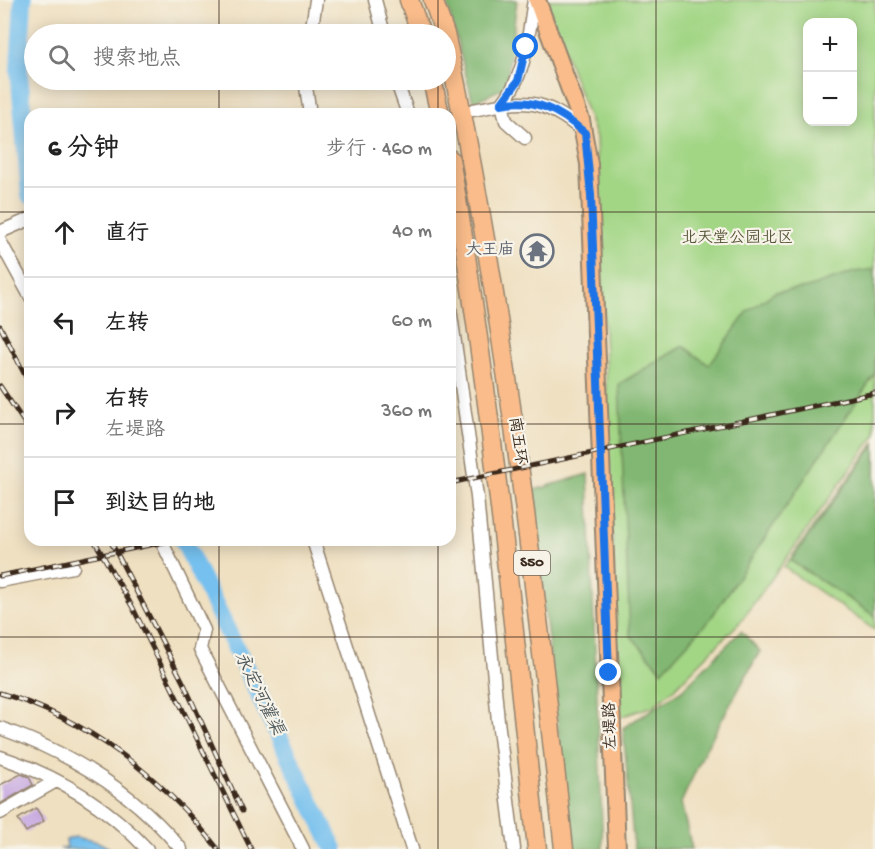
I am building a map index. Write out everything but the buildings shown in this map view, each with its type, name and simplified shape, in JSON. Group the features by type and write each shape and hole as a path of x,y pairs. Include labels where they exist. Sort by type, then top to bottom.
{"highway":[{"path":"409,0 417,24"},
{"name":"南五环","path":"433,0 441,24"},
{"name":"南五环","path":"456,86 471,154 493,278 528,518 564,849"},
{"path":"434,90 439,108"},
{"name":"南五环","path":"456,194 471,281 502,520 537,849"}],"main road":[{"name":"左堤路","path":"536,0 585,133 591,195 617,849"}],"street":[{"path":"312,24 316,0"},
{"path":"375,0 381,24"},
{"path":"501,104 518,81 536,0"},
{"path":"306,90 309,108"},
{"path":"400,90 406,108"},
{"path":"473,110 514,102 540,105 556,111 585,133"},
{"path":"501,104 506,122 525,138"},
{"path":"0,232 24,220"},
{"path":"0,242 24,285"},
{"path":"456,350 477,497 498,721 514,849"},
{"path":"164,546 204,630 200,649 303,849"},
{"path":"315,546 412,849"},
{"path":"0,581 73,567"},
{"path":"0,728 46,744 106,780 163,826 182,849"},
{"path":"0,757 31,767 90,799 147,849"},
{"path":"0,813 56,781"}],"green space":[{"path":"446,0 517,0 506,87 473,102 456,38 456,24 452,24"},
{"name":"北天堂公园北区","path":"546,0 875,0 875,435 741,621 676,687 653,706 620,717 596,138"},
{"path":"875,269 875,374 711,618 662,671 630,635 619,384 683,346 709,365 748,311 775,292 807,288 854,272"},
{"path":"875,442 875,630 784,567"},
{"path":"875,444 875,616 791,561"},
{"path":"588,474 603,849 572,849 531,491"},
{"path":"741,631 760,651 705,750 681,803 692,849 634,849 623,728 682,690"}],"water":[{"path":"75,837 98,842 111,849 60,849 67,847 66,840"}],"waterway":[{"name":"永定河灌渠","path":"23,0 19,71 24,127"},
{"name":"永定河灌渠","path":"186,546 334,849"}],"railway":[{"path":"0,326 24,373"},
{"path":"0,386 24,422"},
{"path":"456,482 875,393"},
{"path":"97,546 133,608 251,849"},
{"path":"113,546 184,684 242,811"},
{"path":"0,576 145,546"},
{"path":"0,693 63,718 121,754 173,798 218,849"}],"place":[{"name":"大王庙","path":"537,251"}],"route":[{"path":"526,47 518,81 501,104 528,102 540,105 556,111 585,133 591,195 609,673"}]}
